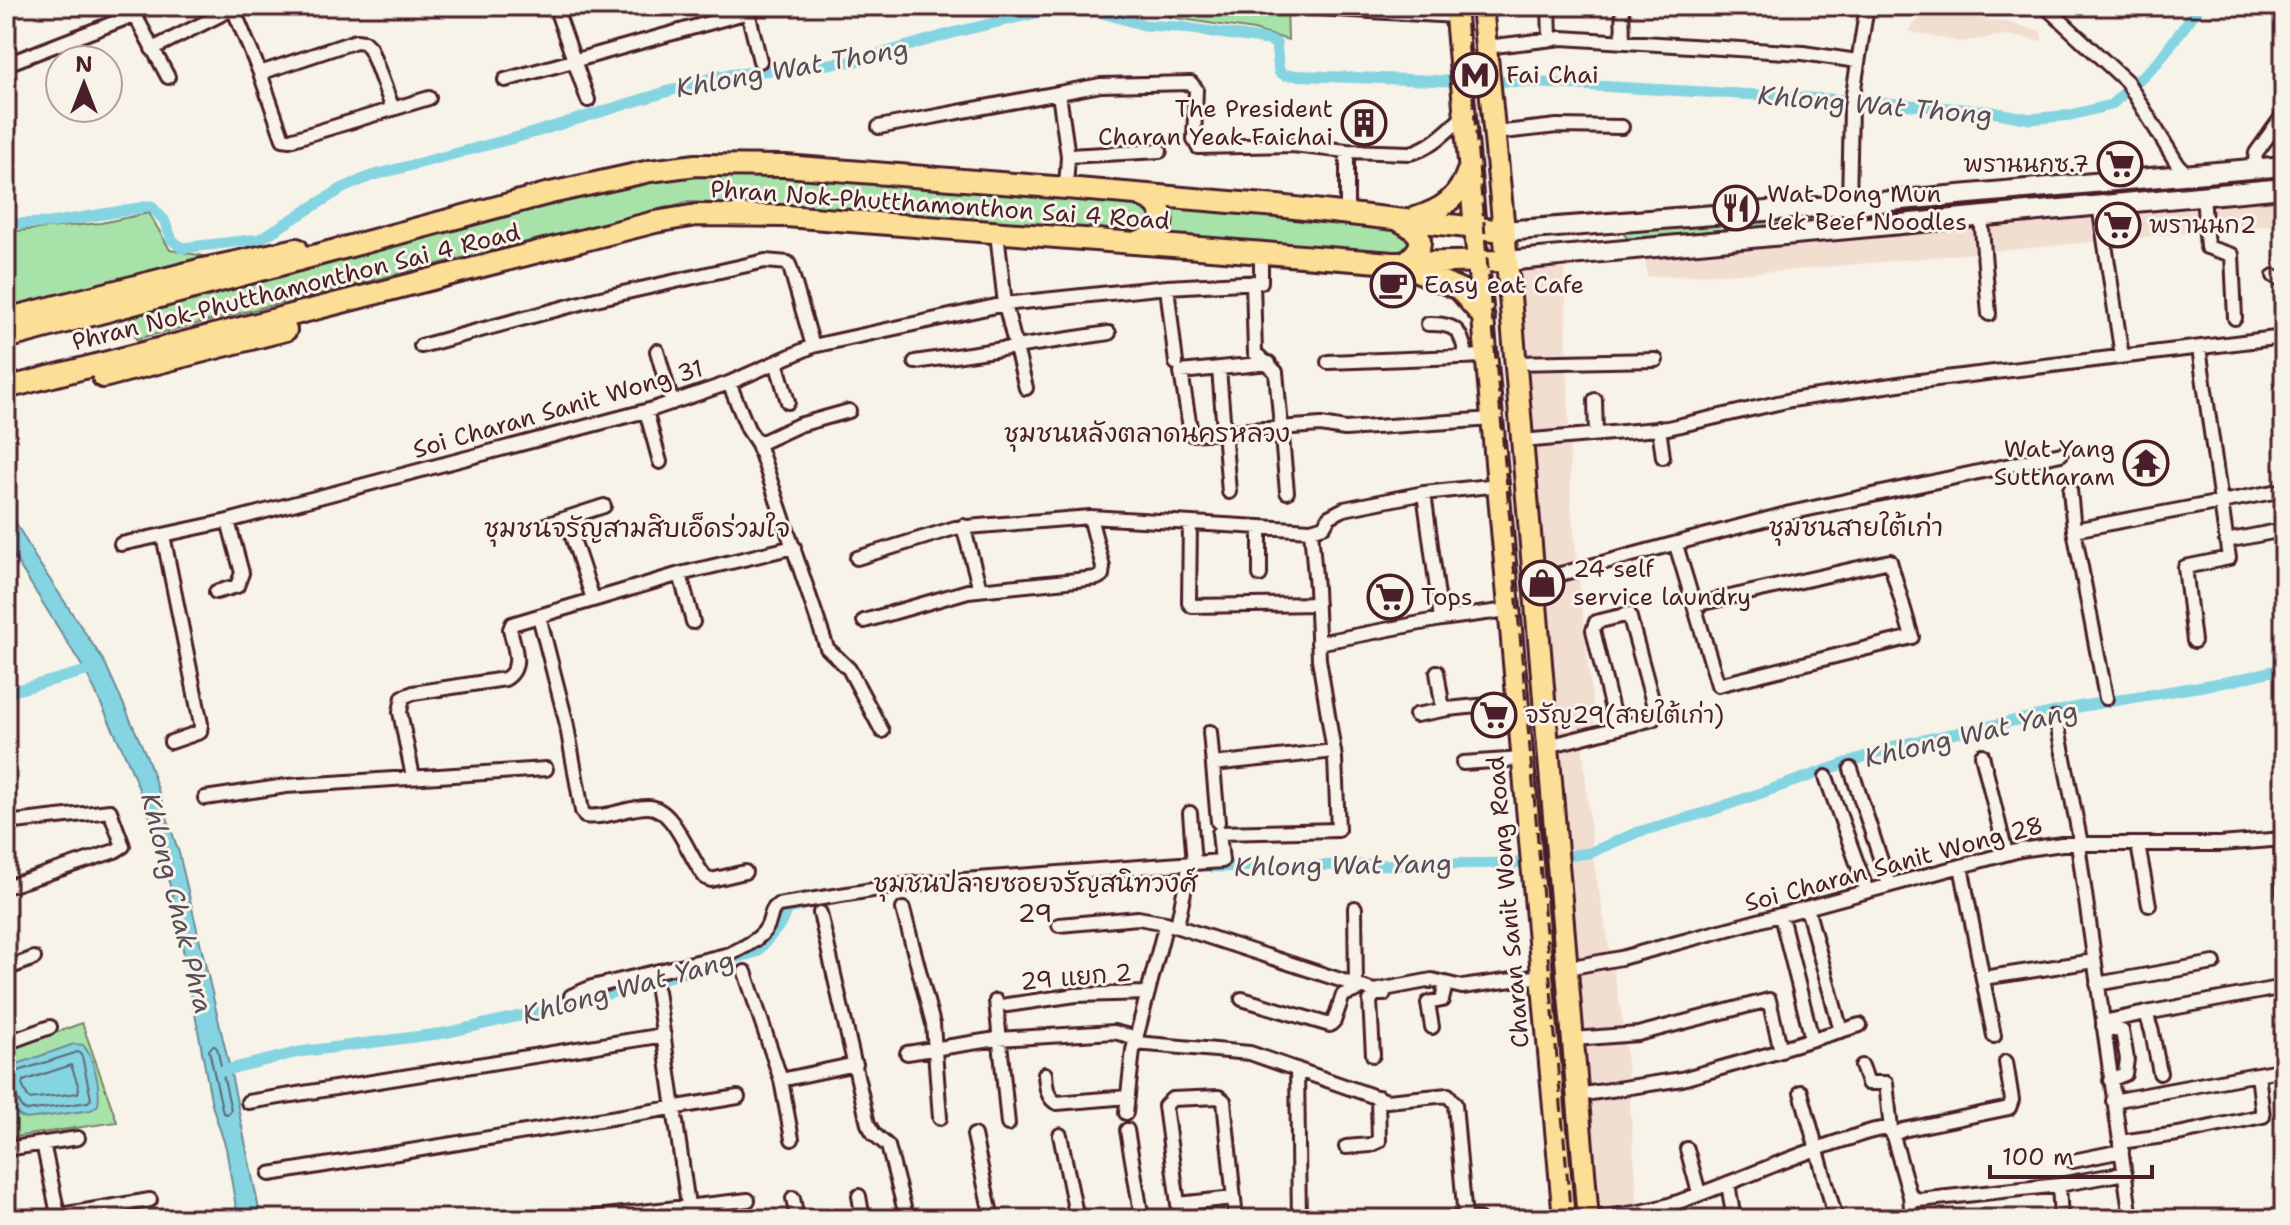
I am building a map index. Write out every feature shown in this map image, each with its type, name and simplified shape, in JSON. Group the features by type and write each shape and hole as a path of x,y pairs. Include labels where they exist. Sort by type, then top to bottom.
{"main road":[{"name":"Charan Sanit Wong Road","path":"1475,6 1482,126"},
{"name":"Charan Sanit Wong Road","path":"1482,6 1486,47 1482,126 1469,157 1484,318 1480,361 1493,419 1564,1219"},
{"name":"Charan Sanit Wong Road","path":"1458,9 1504,231 1509,377 1527,661"},
{"path":"1402,220 1437,211 1452,200 1464,182 1469,157 1490,152 1482,126"},
{"name":"Phran Nok-Phutthamonthon Sai 4 Road","path":"6,338 601,181 696,165 785,166 1066,188 1347,213 1504,231"},
{"path":"1504,231 2284,166"},
{"path":"2188,175 2181,180 2181,189 2201,195"},
{"path":"2119,181 2109,188 2107,196 2111,200 2125,202"},
{"path":"2077,185 2088,195 2092,205"},
{"path":"1507,261 2284,188"},
{"path":"1132,243 1157,235 1162,225 1163,216 1154,200 1139,195"},
{"name":"Phran Nok-Phutthamonthon Sai 4 Road","path":"6,388 627,228 697,215 786,216 1400,263 1507,261"},
{"path":"1400,263 1418,250 1421,239 1415,229 1402,220"},
{"path":"6,319 243,260 433,224"},
{"path":"1400,263 1450,284 1465,294 1484,318"},
{"path":"6,402 278,332 445,277"},
{"path":"1480,361 1503,352 1510,356 1509,377"},
{"name":"Charan Sanit Wong Road","path":"1509,377 1522,441 1588,1219"},
{"path":"1523,765 1527,661"},
{"path":"1527,661 1550,769"}],"street":[{"path":"555,6 588,100"},
{"path":"1285,6 1458,9"},
{"path":"1549,6 1550,39"},
{"path":"1622,6 1623,41"},
{"path":"1849,204 1851,107 1867,6"},
{"path":"2045,6 2127,82 2178,165 2188,175"},
{"path":"152,49 234,7 283,139 290,140 429,98"},
{"path":"505,80 748,9 760,61"},
{"path":"7,64 132,11 168,77"},
{"path":"1486,47 1550,39 1623,41 1803,53 1857,61"},
{"path":"260,73 356,41 364,42 370,48 393,109"},
{"path":"879,127 1101,85 1191,83 1196,89 1194,139 1198,147 1292,145 1410,153 1482,126 1622,127"},
{"path":"1059,94 1068,156 1066,188"},
{"path":"2254,169 2256,153 2284,114"},
{"path":"1068,156 1160,151"},
{"path":"1347,151 1347,213"},
{"path":"2201,195 2207,247 2232,255 2235,318"},
{"path":"2092,205 2122,356"},
{"path":"1981,216 1989,314"},
{"path":"997,233 1005,304 1026,388"},
{"path":"1261,253 1261,282 1253,282 1255,353 1276,372 1287,492"},
{"path":"421,346 596,299 776,261 788,263 790,267 813,346"},
{"name":"Soi Charan Sanit Wong 31","path":"121,544 228,521 646,411 729,383 813,346 1005,304 1167,287 1253,282"},
{"path":"1167,287 1176,363"},
{"path":"1428,324 1446,324 1455,328 1480,361"},
{"path":"915,362 1109,333"},
{"path":"1522,441 1659,428 1791,400 2284,337"},
{"path":"2194,641 2185,567 2229,559 2199,348"},
{"path":"657,351 672,403"},
{"path":"1509,377 1656,360"},
{"path":"1328,362 1480,361"},
{"path":"776,362 788,402"},
{"path":"1269,363 1181,372 1191,434 1321,425 1345,429 1493,419"},
{"path":"1219,369 1229,492"},
{"path":"729,383 748,429 758,444 827,648 849,669 882,731"},
{"path":"1595,400 1596,434"},
{"path":"646,411 660,462"},
{"path":"758,444 799,425 849,411"},
{"path":"1659,428 1663,457"},
{"path":"1534,581 1790,513 2061,454"},
{"path":"857,558 963,526 1090,517 1311,530 1324,526 1337,511 1424,493 1499,485"},
{"path":"2070,490 2074,530 2106,698"},
{"path":"2074,530 2284,490"},
{"path":"1424,493 1441,619"},
{"path":"545,525 604,506"},
{"path":"864,621 980,589 1097,578 1102,575 1103,567 1090,517"},
{"path":"566,518 593,599"},
{"path":"216,592 237,586 242,573 228,521"},
{"path":"1190,523 1189,603 1192,606 1317,604"},
{"path":"963,526 980,589"},
{"path":"1260,527 1260,575"},
{"path":"1218,828 1338,830 1334,751 1318,643 1311,530"},
{"path":"2226,541 2283,530"},
{"path":"163,535 201,724 200,732 194,736 171,742"},
{"path":"1676,545 1694,605 1718,685 1912,637 1890,561 1694,605"},
{"path":"413,777 400,712 403,697 505,679 512,675 517,663 510,629 512,624 680,574 794,547"},
{"path":"680,574 693,622"},
{"path":"1318,643 1441,619 1508,610"},
{"path":"1548,746 1653,719 1656,714 1629,614 1596,622 1593,630 1616,727"},
{"path":"539,616 566,721 585,816 645,807 657,809 677,829 706,878 711,880 745,872"},
{"path":"1437,672 1442,703 1448,709"},
{"path":"1416,715 1516,702"},
{"path":"2056,718 2080,844 2131,1219"},
{"path":"571,996 592,987 730,954 764,932 771,911 782,904 910,884 1222,861 1210,732"},
{"path":"1213,764 1334,751"},
{"path":"1982,755 2006,853"},
{"path":"1463,763 1523,765"},
{"path":"205,798 286,786 546,769"},
{"path":"1851,769 1889,885"},
{"path":"1826,777 1867,891"},
{"path":"6,823 110,811 123,846 6,887"},
{"path":"1126,1113 1136,1040 1148,993 1188,878 1191,863 1190,813"},
{"path":"2283,840 2284,894"},
{"name":"Soi Charan Sanit Wong 28","path":"1567,968 1621,958 2006,853 2062,844 2220,844 2283,840"},
{"path":"2138,845 2149,905"},
{"path":"1961,866 1994,1036"},
{"path":"1355,908 1359,986"},
{"path":"1807,908 1841,1031"},
{"path":"903,909 933,1024 940,1118"},
{"path":"820,913 868,1124 888,1146 907,1219"},
{"path":"1781,916 1812,1039"},
{"path":"1059,925 1138,918 1172,925 1374,991 1432,980 1446,987"},
{"path":"6,969 34,958"},
{"path":"1983,978 2094,961"},
{"path":"2097,984 2214,963"},
{"path":"745,972 781,1080 792,1139"},
{"path":"1373,1055 1371,997 1541,976"},
{"path":"1242,999 1330,1025 1343,995 1359,986"},
{"path":"1432,1027 1428,1003 1442,1000 1446,987"},
{"path":"2103,1024 2284,987"},
{"path":"657,991 689,1212"},
{"name":"29 แยก 2","path":"1000,1039 1002,1003 1076,995 1148,993"},
{"path":"1574,1039 1638,1034 1769,1000 1781,1051 1682,1079 1578,1095"},
{"path":"2146,1013 2160,1073"},
{"path":"2103,1024 2122,1031 2127,1059 2125,1074 2110,1080"},
{"path":"1786,1047 1860,1025"},
{"path":"6,1043 50,1027"},
{"path":"907,1053 1000,1039 1114,1032 1136,1040 1250,1053 1387,1101 1448,1095 1453,1100 1465,1219"},
{"path":"248,1102 664,1035"},
{"path":"1000,1039 1008,1124"},
{"path":"1588,1219 1634,1214 1672,1204 1818,1147 1877,1130 1892,1132 2009,1108 2012,1100 2006,1062"},
{"path":"781,1080 856,1064"},
{"path":"1862,1066 1868,1083 1886,1083 1892,1132 1910,1196 1912,1219"},
{"path":"1297,1069 1299,1219"},
{"path":"2113,1101 2284,1069"},
{"path":"1045,1074 1046,1089 1057,1103 1128,1097"},
{"path":"2073,1161 2121,1146 2263,1116 2258,1074"},
{"path":"1801,1092 1836,1219"},
{"path":"270,1174 738,1097"},
{"path":"1180,1219 1165,1106 1172,1099 1219,1097 1224,1101 1236,1219"},
{"path":"1346,1147 1384,1143 1378,1097"},
{"path":"1127,1130 1142,1219"},
{"path":"974,1135 992,1219"},
{"path":"1060,1135 1077,1219"},
{"path":"6,1149 78,1138"},
{"path":"43,1143 59,1218"},
{"path":"1687,1149 1699,1193"},
{"path":"1910,1196 1919,1200 2059,1185 2125,1173"},
{"path":"1728,1183 1732,1208"},
{"path":"2059,1185 2061,1219"},
{"path":"859,1196 863,1219"},
{"path":"793,1198 797,1219"},
{"path":"1178,1204 1234,1198"},
{"path":"37,1219 59,1218 150,1200"},
{"path":"579,1219 689,1212 748,1200"},
{"path":"1374,1219 1479,1219"}],"shaded area":[{"path":"1922,16 1972,17 2006,22 2041,31 2042,41 2006,35 1959,42 1907,31"},
{"path":"2284,200 2284,224 1784,271 1647,277 1645,257"},
{"path":"1565,269 1571,504 1596,736 1582,742 1594,864 1624,1027 1639,1219 1599,1219 1517,276 1522,270"}],"green space":[{"path":"1169,6 1287,6 1288,40 1254,30 1169,17"},
{"path":"734,173 1146,205 1156,224 1143,234 780,205 687,202 136,339 129,314 611,190 685,174"},
{"path":"2078,193 2080,197 2077,199 1884,215 1886,208"},
{"path":"1166,206 1399,229 1414,238 1408,252 1163,236"},
{"path":"149,213 170,250 204,256 6,309 6,232 101,223"},
{"path":"1832,213 1835,219 1628,239 1621,231"},
{"path":"82,1023 117,1122 6,1138 6,1051"}],"water":[{"name":"Khlong Chak Phra","path":"6,505 35,557 105,663 147,757 179,853 230,1069 261,1219 238,1219 226,1148 212,1105 173,896 150,817 87,674 6,544"},
{"path":"74,1044 83,1045 90,1057 97,1082 98,1105 91,1110 27,1119 20,1116 11,1105 6,1068"}],"waterway":[{"name":"Khlong Wat Thong","path":"6,224 50,223 151,206 164,220 172,240 182,248 260,239 343,188 371,176 529,134 718,76 856,61 956,32 1066,6 1144,25 1268,40 1276,43 1279,72 1285,75 1450,81"},
{"name":"Khlong Wat Thong","path":"1504,81 1846,100 1987,111 2030,119 2071,115 2111,105 2157,63 2200,6"},
{"path":"6,693 97,668"},
{"name":"Khlong Wat Yang","path":"1212,867 1516,863 1589,853 1638,832 1704,813 1895,746 2083,706 2232,681 2284,668"},
{"name":"Khlong Wat Yang","path":"222,1071 299,1052 445,1033 576,1003 757,952 780,925 788,909 801,906"}],"railway":[{"path":"1465,6 1571,1219"}],"place":[{"name":"Fai Chai","path":"1475,75"},
{"name":"The President Charan Yeak Faichai","path":"1364,123"},
{"name":"พรานนกซ.7","path":"2120,164"},
{"name":"Wat Dong Mun Lek Beef Noodles","path":"1736,208"},
{"name":"พรานนก2","path":"2118,225"},
{"name":"Easy eat Cafe","path":"1393,285"},
{"name":"Wat Yang Suttharam","path":"2146,463"},
{"name":"24 self service laundry","path":"1542,583"},
{"name":"Tops","path":"1390,597"},
{"name":"จรัญ29(สายใต้เก่า)","path":"1494,715"}],"district":[{"name":"ชุมชนหลังตลาดนครหลวง","path":"1147,433"},
{"name":"ชุมชนสายใต้เก่า","path":"1856,527"},
{"name":"ชุมชนจรัญสามสิบเอ็ดร่วมใจ","path":"637,528"},
{"name":"ชุมชนปลายซอยจรัญสนิทวงศ์ 29","path":"1035,898"}]}
